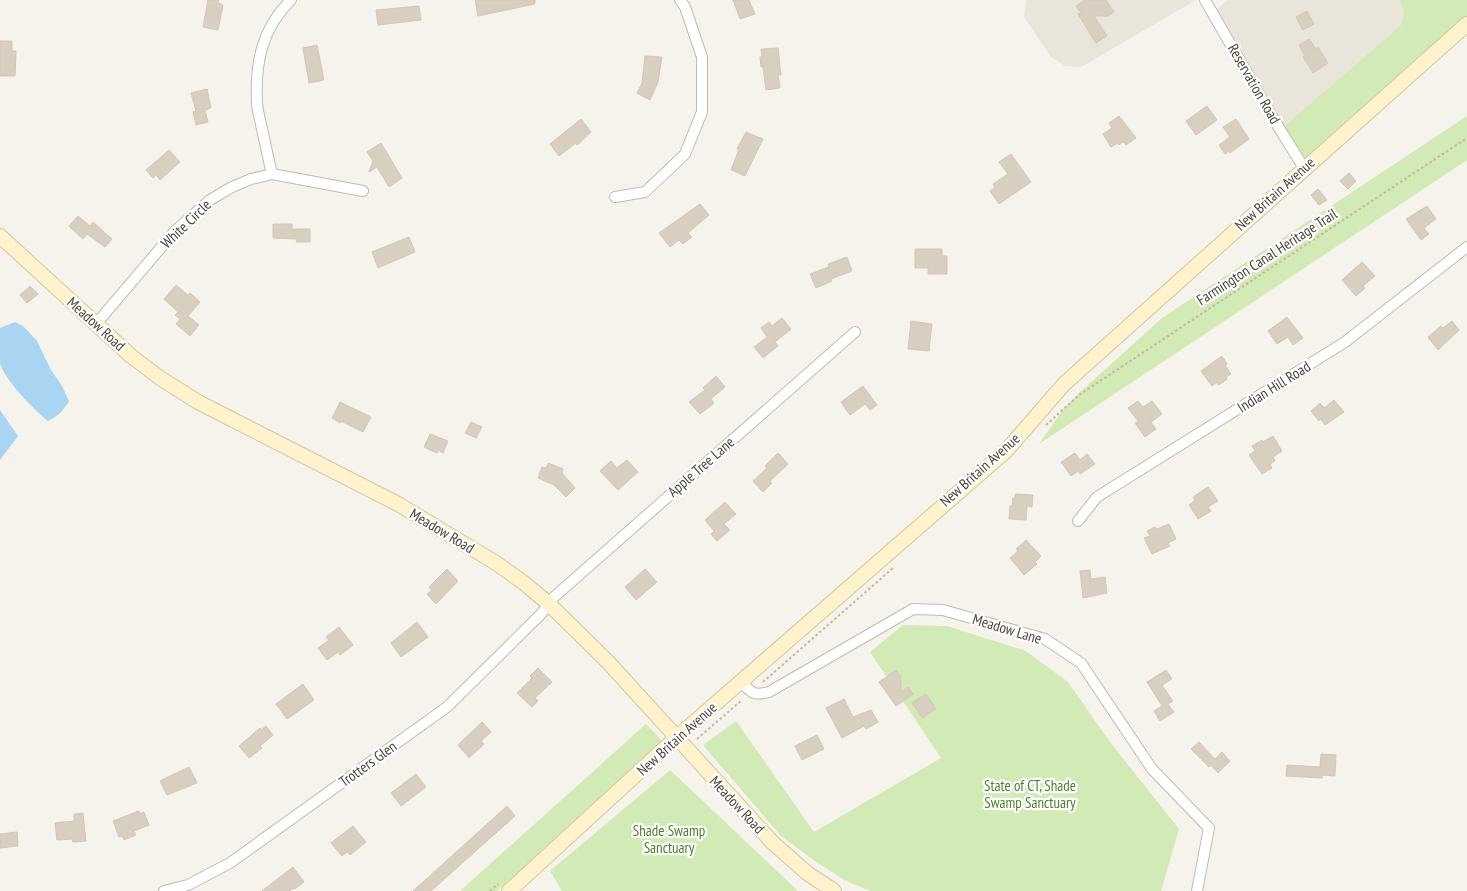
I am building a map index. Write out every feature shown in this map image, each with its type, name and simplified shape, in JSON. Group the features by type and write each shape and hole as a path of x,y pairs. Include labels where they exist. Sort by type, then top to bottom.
{"street":[{"path":"272,174 257,104 258,66 261,48 269,27 291,0"},
{"path":"615,197 645,192 685,154 702,112 702,57 685,7 680,0"},
{"name":"Reservation Road","path":"1204,0 1304,168"},
{"name":"New Britain Avenue","path":"509,891 676,738 1006,451 1064,384 1467,24"},
{"name":"White Circle","path":"96,324 175,231 210,200 232,187 251,179 272,174 363,191"},
{"name":"Meadow Road","path":"0,236 131,356 160,378 198,402 398,504 496,563 548,604 608,662 772,842 806,873 834,891"},
{"name":"Indian Hill Road","path":"1078,521 1097,497 1345,342 1467,247"},
{"name":"Apple Tree Lane","path":"548,604 554,596 855,332"},
{"name":"Trotters Glen","path":"164,891 188,885 230,863 447,707 541,614 548,604"},
{"name":"Meadow Lane","path":"741,682 756,695 769,692 913,609 942,610 1045,639 1081,664 1152,769 1209,828 1197,891"}],"path":[{"name":"Farmington Canal Heritage Trail","path":"1079,395 1467,138"}],"shaded area":[{"path":"1196,0 1081,67 1065,66 1051,57 1024,17 1026,1"},
{"path":"1228,0 1400,0 1404,11 1401,25 1280,130 1212,13"}],"green space":[{"path":"1400,0 1467,0 1467,24 1304,168 1280,130 1401,25 1404,11"},
{"path":"1467,116 1467,160 1039,444 1060,414 1079,393 1162,318"},
{"name":"State of CT, Shade Swamp Sanctuary","path":"903,625 947,626 1026,651 1068,682 1110,742 1179,829 1161,891 871,891 848,882 816,862 780,835 703,745 736,721 814,832 941,758 870,652"},
{"path":"646,724 661,741 497,891 460,891"},
{"name":"Shade Swamp Sanctuary","path":"670,770 798,891 562,891 550,871"}],"water":[{"path":"15,322 23,326 37,341 69,401 60,413 48,421 14,386 0,363 0,328"},
{"path":"0,410 18,436 0,460"}],"building":[{"path":"208,0 219,0 218,3 223,5 218,30 203,27"},
{"path":"475,0 535,0 535,4 478,16"},
{"path":"733,0 749,0 755,14 740,19"},
{"path":"1085,0 1106,0 1114,12 1108,16 1094,16 1107,36 1096,43 1078,14 1081,13 1076,6"},
{"path":"419,6 421,20 378,25 376,10"},
{"path":"1307,11 1314,24 1303,30 1296,17"},
{"path":"1309,39 1316,49 1318,47 1328,63 1313,73 1303,57 1305,56 1299,45"},
{"path":"0,41 12,41 12,51 16,51 15,76 0,76"},
{"path":"317,45 324,80 309,83 303,48"},
{"path":"778,48 781,75 778,75 780,88 766,90 763,67 761,67 761,49"},
{"path":"645,56 662,57 658,82 650,100 637,93 642,83"},
{"path":"207,89 211,108 205,110 208,122 196,125 193,112 196,111 191,93"},
{"path":"1207,106 1217,120 1196,135 1186,121"},
{"path":"1119,116 1136,138 1126,145 1123,142 1111,147 1103,134 1112,128 1109,123"},
{"path":"581,119 591,132 577,145 576,143 559,156 550,144"},
{"path":"1236,119 1249,139 1230,153 1229,151 1225,154 1219,145 1230,137 1223,127"},
{"path":"746,132 763,139 745,176 731,170 739,149 737,149"},
{"path":"381,143 402,178 389,187 377,167 369,172 373,161 367,152"},
{"path":"169,150 180,162 160,180 156,175 153,178 146,170"},
{"path":"1011,154 1031,182 999,204 990,191 995,187 993,184 1008,174 999,162"},
{"path":"1349,173 1356,181 1348,189 1340,181"},
{"path":"1318,189 1327,200 1319,205 1311,195"},
{"path":"700,204 709,215 688,233 692,237 683,244 679,240 670,247 659,233"},
{"path":"1427,206 1436,219 1424,228 1429,234 1421,240 1406,219"},
{"path":"78,216 90,226 93,222 112,239 105,247 87,234 83,239 69,226"},
{"path":"273,224 292,224 292,229 310,229 310,242 296,242 297,239 273,238"},
{"path":"409,237 415,252 378,268 372,252"},
{"path":"915,249 942,249 942,256 947,256 947,274 928,274 928,268 915,268"},
{"path":"847,257 852,271 831,279 832,281 816,288 810,274 829,267 828,264"},
{"path":"1362,262 1375,276 1363,286 1365,288 1356,296 1342,280"},
{"path":"176,285 188,295 190,293 200,302 188,316 199,325 190,336 176,324 180,319 175,315 178,312 164,299"},
{"path":"30,286 38,294 27,303 20,295"},
{"path":"1287,317 1303,338 1293,345 1288,337 1277,344 1268,331"},
{"path":"782,318 791,329 775,342 778,346 763,358 754,347 767,337 761,328 769,322 772,326"},
{"path":"911,321 932,324 929,351 908,349"},
{"path":"1452,321 1459,330 1438,350 1428,337 1441,326 1443,328"},
{"path":"1222,356 1231,374 1219,385 1217,382 1212,386 1201,371"},
{"path":"716,376 725,387 711,399 714,403 700,414 689,402 705,390 703,388"},
{"path":"863,386 877,405 870,410 865,404 850,415 841,402"},
{"path":"1334,400 1344,412 1325,425 1311,411 1320,403 1324,408"},
{"path":"1138,401 1143,407 1152,401 1162,414 1151,422 1156,429 1145,437 1135,423 1138,421 1128,408"},
{"path":"340,402 371,417 363,432 332,418"},
{"path":"471,422 482,427 476,438 465,433"},
{"path":"430,434 448,441 443,453 438,450 437,453 424,447"},
{"path":"1273,436 1282,451 1273,457 1275,461 1270,464 1272,468 1262,474 1249,455 1255,451 1252,446"},
{"path":"778,453 788,464 770,481 772,483 763,492 753,481 767,468 765,466"},
{"path":"1075,453 1080,460 1087,454 1095,464 1080,474 1078,471 1071,476 1061,462"},
{"path":"627,460 638,472 618,490 600,471 611,461 617,468"},
{"path":"548,463 563,469 562,473 575,488 566,497 554,485 538,478 542,467 546,468"},
{"path":"1208,487 1218,501 1208,507 1211,511 1198,519 1189,505 1195,500 1193,497"},
{"path":"1015,494 1033,495 1032,507 1027,506 1026,520 1009,519 1010,506 1012,506"},
{"path":"725,502 736,514 724,524 730,530 717,541 711,534 714,531 705,520"},
{"path":"1169,524 1176,539 1168,543 1170,546 1152,554 1144,538 1150,536 1147,531"},
{"path":"1026,540 1041,556 1035,562 1037,564 1024,575 1010,558"},
{"path":"447,569 458,581 436,604 427,594 432,590 429,587"},
{"path":"645,569 657,582 636,600 625,587"},
{"path":"1090,570 1091,579 1105,577 1107,593 1083,598 1080,571"},
{"path":"417,622 428,637 401,657 391,643"},
{"path":"339,627 353,645 340,655 338,652 327,660 318,648 329,640 326,637"},
{"path":"538,668 552,682 535,698 538,701 532,707 517,693 532,678 530,676"},
{"path":"896,670 901,677 901,692 908,687 913,694 896,706 879,682"},
{"path":"1166,670 1172,679 1162,685 1173,701 1168,704 1174,712 1160,721 1154,711 1162,706 1147,682"},
{"path":"303,684 314,700 287,719 276,704"},
{"path":"926,694 936,709 922,718 912,703"},
{"path":"844,699 853,717 871,710 878,722 866,729 864,726 842,738 826,708"},
{"path":"482,722 491,732 481,741 484,744 469,758 458,745"},
{"path":"266,726 273,735 260,746 262,748 249,758 239,746 260,728 261,730"},
{"path":"817,735 824,749 802,760 795,746"},
{"path":"1199,742 1215,759 1222,752 1230,761 1218,773 1191,749"},
{"path":"1321,754 1336,755 1335,776 1322,775 1322,778 1286,776 1287,765 1320,767"},
{"path":"189,767 197,783 167,795 160,781"},
{"path":"416,774 426,787 401,806 391,793"},
{"path":"507,806 515,816 431,891 413,891"},
{"path":"139,811 140,814 144,812 149,825 134,831 136,835 124,840 122,836 119,837 113,821"},
{"path":"83,813 86,841 73,842 72,839 57,840 55,823 74,821 74,814"},
{"path":"353,826 366,842 350,855 347,852 342,856 331,843"},
{"path":"17,832 18,846 0,848 0,834"},
{"path":"293,867 304,882 295,889 289,891 262,891"}]}
